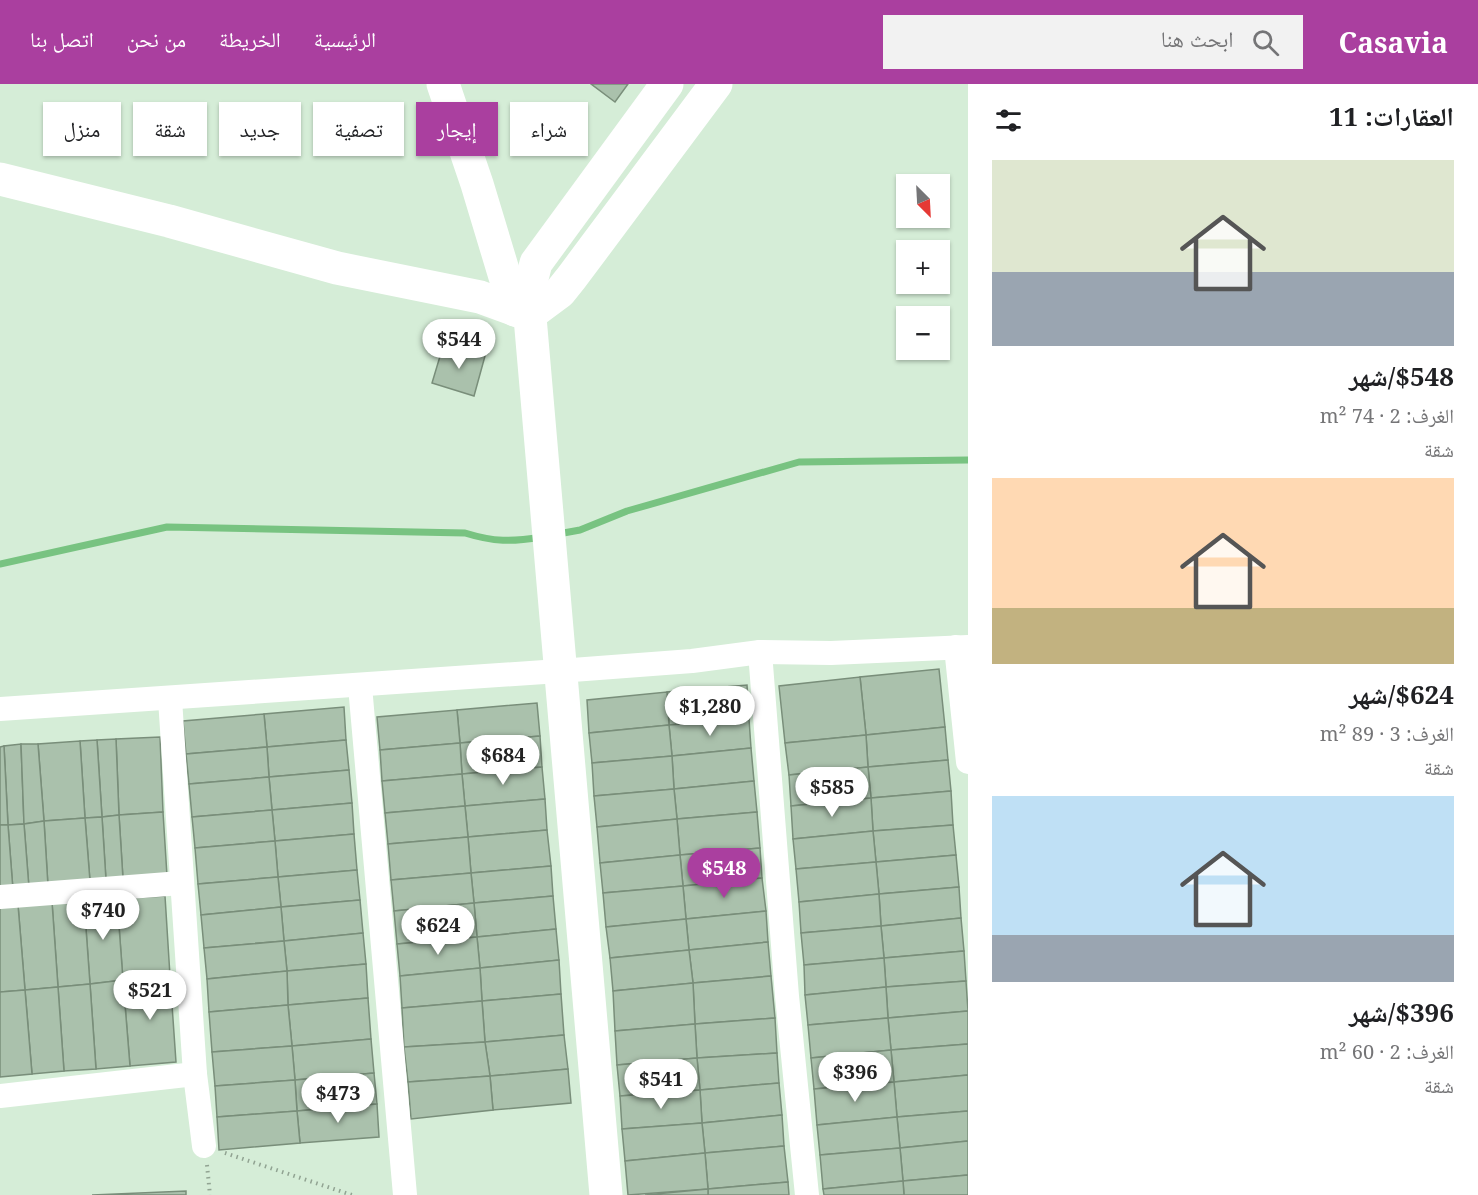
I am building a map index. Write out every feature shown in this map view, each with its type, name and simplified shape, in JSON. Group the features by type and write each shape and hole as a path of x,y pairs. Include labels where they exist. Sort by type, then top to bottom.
{"street":[{"path":"443,84 522,312 546,514 606,1195"},
{"path":"522,312 536,263 668,84"},
{"path":"0,178 169,221 337,268 480,297 522,312 560,292 716,84"},
{"path":"0,709 360,686 692,661 760,652 831,653 962,647 968,762"},
{"path":"760,652 787,996 807,1195"},
{"path":"360,686 405,1195"},
{"path":"170,699 195,1074 204,1146"},
{"path":"0,897 181,883"},
{"path":"0,1096 195,1074"}],"path":[{"path":"210,1195 204,1146 352,1195"}],"building":[{"path":"591,84 628,84 615,102"},
{"path":"444,343 485,356 474,396 432,383"},
{"path":"939,669 945,727 866,735 860,677"},
{"path":"860,677 866,735 785,743 779,686"},
{"path":"747,685 749,719 669,725 667,692"},
{"path":"667,692 669,725 589,733 587,700"},
{"path":"537,703 540,736 460,743 457,710"},
{"path":"344,707 346,740 267,747 264,714"},
{"path":"457,710 460,743 380,750 377,717"},
{"path":"264,714 267,747 186,754 183,721"},
{"path":"749,719 751,748 672,756 669,725"},
{"path":"669,725 672,756 592,763 589,733"},
{"path":"945,727 948,760 868,767 866,735"},
{"path":"866,735 868,767 789,775 785,743"},
{"path":"540,736 542,767 462,774 460,743"},
{"path":"160,737 163,812 119,815 116,739"},
{"path":"116,739 119,815 102,817 97,740"},
{"path":"97,740 102,817 85,818 80,741"},
{"path":"346,740 349,770 269,777 267,747"},
{"path":"80,741 85,818 44,821 38,744"},
{"path":"460,743 462,774 382,781 380,750"},
{"path":"21,744 24,824 8,825 4,746"},
{"path":"21,744 38,744 44,821 24,824"},
{"path":"4,746 8,825 0,825 0,747"},
{"path":"267,747 269,777 189,784 186,754"},
{"path":"751,748 754,781 674,789 672,756"},
{"path":"672,756 674,789 594,796 592,763"},
{"path":"948,760 951,791 871,798 868,767"},
{"path":"542,767 545,799 465,806 462,774"},
{"path":"868,767 871,798 791,806 789,775"},
{"path":"349,770 352,803 272,810 269,777"},
{"path":"462,774 465,806 385,813 382,781"},
{"path":"269,777 272,810 192,817 189,784"},
{"path":"754,781 757,812 677,819 674,789"},
{"path":"674,789 677,819 597,827 594,796"},
{"path":"951,791 953,825 873,831 871,798"},
{"path":"871,798 873,831 793,839 791,806"},
{"path":"545,799 547,830 468,837 465,806"},
{"path":"352,803 354,834 275,841 272,810"},
{"path":"465,806 468,837 388,844 385,813"},
{"path":"272,810 275,841 195,848 192,817"},
{"path":"163,812 167,876 123,879 119,815"},
{"path":"757,812 760,848 680,855 677,819"},
{"path":"119,815 123,879 106,880 102,817"},
{"path":"102,817 106,880 90,881 85,818"},
{"path":"85,818 90,881 48,886 44,821"},
{"path":"677,819 680,855 600,863 597,827"},
{"path":"44,821 48,886 29,888 24,824"},
{"path":"24,824 29,888 13,890 8,825"},
{"path":"0,825 8,825 13,890 0,891"},
{"path":"953,825 956,855 876,862 873,831"},
{"path":"547,830 551,866 471,873 468,837"},
{"path":"873,831 876,862 796,869 793,839"},
{"path":"354,834 357,870 278,877 275,841"},
{"path":"468,837 471,873 391,880 388,844"},
{"path":"275,841 278,877 198,884 195,848"},
{"path":"760,848 762,878 683,886 680,855"},
{"path":"680,855 683,886 603,893 600,863"},
{"path":"956,855 959,887 879,894 876,862"},
{"path":"876,862 879,894 799,902 796,869"},
{"path":"551,866 553,896 474,903 471,873"},
{"path":"357,870 360,900 281,907 278,877"},
{"path":"471,873 474,903 394,911 391,880"},
{"path":"278,877 281,907 201,915 198,884"},
{"path":"762,878 766,911 686,919 683,886"},
{"path":"683,886 686,919 606,927 603,893"},
{"path":"959,887 961,918 881,926 879,894"},
{"path":"879,894 881,926 801,933 799,902"},
{"path":"165,896 170,976 123,980 117,899"},
{"path":"553,896 556,929 477,937 474,903"},
{"path":"117,899 123,980 90,984 84,901"},
{"path":"360,900 363,933 284,941 281,907"},
{"path":"84,901 90,984 58,987 52,902"},
{"path":"52,902 58,987 25,990 18,905"},
{"path":"474,903 477,937 397,944 394,911"},
{"path":"18,905 25,990 0,992 0,906"},
{"path":"281,907 284,941 204,948 201,915"},
{"path":"766,911 768,942 689,950 686,919"},
{"path":"961,918 964,951 884,958 881,926"},
{"path":"686,919 689,950 610,958 606,927"},
{"path":"881,926 884,958 804,965 801,933"},
{"path":"556,929 559,960 480,968 477,937"},
{"path":"363,933 366,964 287,971 284,941"},
{"path":"477,937 480,968 400,976 397,944"},
{"path":"284,941 287,971 207,979 204,948"},
{"path":"768,942 771,976 693,983 689,950"},
{"path":"689,950 693,983 613,991 610,958"},
{"path":"964,951 966,981 886,987 884,958"},
{"path":"884,958 886,987 805,995 804,965"},
{"path":"559,960 561,994 482,1001 480,968"},
{"path":"366,964 368,998 288,1005 287,971"},
{"path":"480,968 482,1001 402,1008 400,976"},
{"path":"287,971 288,1005 209,1012 207,979"},
{"path":"170,976 176,1062 130,1066 123,980"},
{"path":"771,976 775,1018 695,1024 693,983"},
{"path":"123,980 130,1066 96,1069 90,984"},
{"path":"966,981 968,1011 888,1018 886,987"},
{"path":"693,983 695,1024 615,1031 613,991"},
{"path":"90,984 96,1069 64,1071 58,987"},
{"path":"58,987 64,1071 32,1074 25,990"},
{"path":"886,987 888,1018 808,1025 805,995"},
{"path":"25,990 32,1074 0,1077 0,992"},
{"path":"561,994 564,1035 485,1042 482,1001"},
{"path":"368,998 371,1039 292,1046 288,1005"},
{"path":"482,1001 485,1042 404,1047 402,1008"},
{"path":"288,1005 292,1046 212,1052 209,1012"},
{"path":"968,1011 968,1044 891,1050 888,1018"},
{"path":"775,1018 777,1053 697,1058 695,1024"},
{"path":"888,1018 891,1050 811,1058 808,1025"},
{"path":"695,1024 697,1058 617,1065 615,1031"},
{"path":"564,1035 568,1069 490,1076 485,1042"},
{"path":"371,1039 374,1073 295,1080 292,1046"},
{"path":"485,1042 490,1076 408,1082 404,1047"},
{"path":"968,1044 968,1075 894,1082 891,1050"},
{"path":"292,1046 295,1080 215,1086 212,1052"},
{"path":"891,1050 894,1082 814,1089 811,1058"},
{"path":"777,1053 779,1083 700,1090 697,1058"},
{"path":"697,1058 700,1090 620,1096 617,1065"},
{"path":"568,1069 571,1103 493,1110 490,1076"},
{"path":"374,1073 377,1104 297,1111 295,1080"},
{"path":"968,1075 968,1111 897,1117 894,1082"},
{"path":"490,1076 493,1110 411,1119 408,1082"},
{"path":"295,1080 297,1111 217,1117 215,1086"},
{"path":"894,1082 897,1117 817,1125 814,1089"},
{"path":"779,1083 782,1115 702,1123 700,1090"},
{"path":"700,1090 702,1123 622,1129 620,1096"},
{"path":"377,1104 379,1137 300,1143 297,1111"},
{"path":"297,1111 300,1143 219,1150 217,1117"},
{"path":"968,1111 968,1141 900,1148 897,1117"},
{"path":"782,1115 784,1146 705,1153 702,1123"},
{"path":"897,1117 900,1148 820,1155 817,1125"},
{"path":"702,1123 705,1153 625,1161 622,1129"},
{"path":"968,1141 968,1175 903,1181 900,1148"},
{"path":"784,1146 788,1182 708,1189 705,1153"},
{"path":"900,1148 903,1181 823,1189 820,1155"},
{"path":"705,1153 708,1189 628,1195 625,1161"},
{"path":"968,1175 968,1195 904,1195 903,1181"},
{"path":"903,1181 904,1195 824,1195 823,1189"},
{"path":"788,1182 789,1195 708,1195 708,1189"},
{"path":"708,1189 708,1195 645,1195"},
{"path":"186,1191 186,1195 92,1195"}],"waterway":[{"path":"558,534 580,530 627,511 799,462 968,460"},
{"path":"0,564 167,527 465,533 503,540 541,537"}]}
